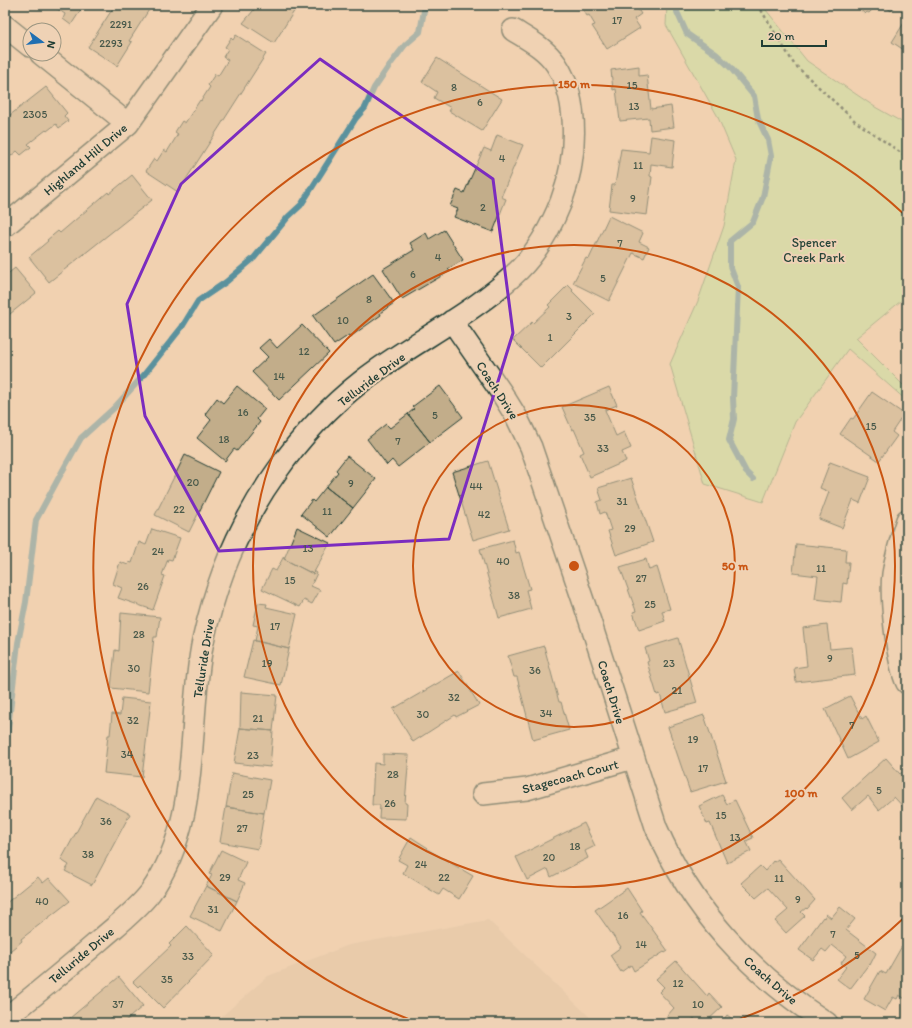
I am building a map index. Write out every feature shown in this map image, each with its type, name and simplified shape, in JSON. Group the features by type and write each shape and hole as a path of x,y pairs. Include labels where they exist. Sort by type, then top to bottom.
{"street":[{"name":"Highland Hill Drive","path":"5,226 128,124 212,5"},
{"path":"5,26 22,40"},
{"name":"Telluride Drive","path":"5,1019 131,914 150,893 164,868 177,838 184,806 203,642 212,607 240,534 262,493 279,468 336,404 364,380 489,295 513,275 535,251 549,228 568,180 573,151 573,121 564,80 556,64 541,47 513,30"},
{"path":"51,62 128,124"},
{"name":"Coach Drive","path":"452,321 501,392 517,418 531,447 590,621 656,827 668,855 705,913 733,947 765,977 804,1009 827,1023"},
{"path":"907,520 898,549 893,576 897,644 907,683"},
{"name":"Stagecoach Court","path":"483,794 528,789 633,758"}],"path":[{"path":"758,5 794,64 855,121 907,157"}],"highlighted area":[{"path":"320,59 493,179 513,333 449,539 219,551 145,416 127,304 181,184"}],"shaded area":[{"path":"488,920 596,1023 214,1023 268,976 349,945"}],"green space":[{"name":"Spencer Creek Park","path":"667,5 762,5 807,61 875,107 907,125 907,296 856,338 907,389 907,401 848,349 795,422 763,502 705,484 670,364 698,301 724,226 736,160 717,115 666,25"}],"building":[{"path":"58,5 84,5 71,25 63,19 65,14 56,8"},
{"path":"115,5 152,5 129,41 132,42 117,66 88,47"},
{"path":"258,5 298,5 274,43 243,23"},
{"path":"580,5 635,5 641,14 634,19 640,28 607,49 592,26 595,25 589,15 587,16"},
{"path":"855,5 873,5 871,7 873,9 869,13 867,12 865,14"},
{"path":"884,5 897,5 891,11"},
{"path":"907,18 907,52 892,42"},
{"path":"236,35 266,54 178,192 146,171 154,159 157,161 164,150 167,152 178,134 175,132 182,121 185,123 200,100 201,101 210,87 208,85 215,74 218,76 228,60 223,57 228,49 225,47 231,38 233,40"},
{"path":"437,58 502,99 482,131 449,111 451,108 434,98 437,92 422,82"},
{"path":"639,66 639,76 647,75 651,109 671,106 674,127 650,130 649,118 620,121 616,89 613,90 611,70"},
{"path":"46,87 67,113 64,116 68,121 59,128 56,124 47,131 46,130 28,144 31,147 21,155 17,151 5,161 5,119"},
{"path":"497,135 523,145 501,197 506,199 493,232 454,217 458,209 450,206 457,190 464,193 484,148 491,151"},
{"path":"651,136 675,140 672,167 651,164 650,176 652,177 647,215 609,210 612,185 615,185 621,149 649,152"},
{"path":"132,175 152,200 49,282 29,257 58,231 60,233 108,192 109,194"},
{"path":"609,216 643,233 639,242 649,247 644,258 633,253 609,301 573,283 586,258 589,259"},
{"path":"444,230 463,260 448,269 450,271 402,299 383,269 414,250 410,243 426,233 429,239"},
{"path":"15,268 36,293 5,318 5,276"},
{"path":"373,274 394,303 380,313 381,315 350,337 349,335 334,345 313,316"},
{"path":"568,285 595,314 541,368 513,340 550,307 548,305"},
{"path":"302,325 329,353 279,400 252,372 268,357 259,348 269,339 277,348"},
{"path":"237,386 265,409 257,419 260,422 237,451 234,449 225,461 197,438 211,420 205,414 217,398 223,403"},
{"path":"440,386 463,417 430,442 408,414 414,409 412,407"},
{"path":"609,387 617,405 605,410 616,436 624,432 631,448 622,452 626,461 590,477 580,454 584,452 562,407"},
{"path":"872,392 904,414 892,432 897,436 879,461 840,434 851,418 853,419"},
{"path":"408,414 430,442 398,467 392,460 387,465 367,439 386,424 390,428"},
{"path":"185,455 219,472 189,532 155,515"},
{"path":"347,456 376,479 353,508 326,487 338,472 336,470"},
{"path":"488,461 509,529 473,540 452,472"},
{"path":"830,462 870,477 860,503 853,500 842,528 819,519 829,492 820,488"},
{"path":"631,478 653,542 616,555 608,531 611,530 605,512 600,514 597,502 602,500 598,488"},
{"path":"326,487 353,508 330,537 301,514 312,500 314,502"},
{"path":"297,527 330,543 313,574 284,559"},
{"path":"152,529 180,538 172,560 168,559 162,575 165,576 153,610 118,598 122,588 113,584 120,562 128,565 129,562 132,563 139,542 146,545"},
{"path":"513,540 516,553 519,552 530,589 526,590 531,609 499,618 480,549"},
{"path":"796,544 846,549 845,562 849,562 847,584 843,583 841,602 815,599 818,576 793,573"},
{"path":"284,556 284,559 313,574 314,571 317,573 311,586 320,590 312,604 304,600 300,607 262,589 272,569 276,571"},
{"path":"646,559 649,570 657,567 670,609 662,611 665,621 639,630 633,612 636,611 620,567"},
{"path":"258,603 267,604 266,607 297,614 289,649 255,641 258,626 253,625"},
{"path":"121,613 160,617 157,637 154,637 148,692 111,688 115,650 119,651"},
{"path":"827,625 830,649 852,647 855,675 796,682 794,668 807,666 803,628"},
{"path":"678,638 697,703 665,712 660,694 657,695 647,662 649,661 645,648"},
{"path":"253,640 289,649 281,685 244,677"},
{"path":"544,646 559,702 561,702 569,730 533,740 517,677 514,677 508,656"},
{"path":"459,671 479,705 456,717 455,715 413,742 393,709"},
{"path":"241,692 277,695 273,731 240,728"},
{"path":"850,696 862,719 866,716 879,742 848,759 825,709"},
{"path":"122,698 151,701 142,777 104,773 112,714 120,715"},
{"path":"704,715 726,781 690,792 668,727"},
{"path":"240,728 273,731 270,767 234,763"},
{"path":"383,754 409,755 405,803 407,804 406,819 379,818 380,805 372,805 374,763 383,764"},
{"path":"886,758 900,774 904,771 907,774 907,811 894,797 879,810 868,796 852,810 842,798"},
{"path":"232,773 270,780 264,813 226,807"},
{"path":"722,795 727,804 735,800 753,838 746,841 751,851 727,863 710,823 707,824 699,806"},
{"path":"96,796 130,814 92,885 65,871 69,865 61,860"},
{"path":"226,807 264,813 258,849 220,842"},
{"path":"584,823 595,846 585,851 588,858 551,877 548,869 527,880 516,857"},
{"path":"411,837 428,848 427,849 473,876 459,899 443,889 439,895 403,873 407,865 398,860"},
{"path":"221,850 246,862 238,880 245,883 237,901 206,886 212,875 209,874"},
{"path":"778,859 815,900 807,909 806,908 801,912 805,916 786,933 775,921 788,910 768,888 756,898 741,883 760,866 765,871 773,861 774,862"},
{"path":"38,877 43,883 49,878 70,901 21,939 22,941 5,955 5,904"},
{"path":"206,886 237,901 222,931 190,916"},
{"path":"627,888 642,911 640,912 668,951 634,971 631,965 621,972 610,955 621,947 595,910"},
{"path":"840,907 855,919 846,930 876,953 870,965 869,964 850,989 837,979 846,967 841,963 846,956 832,945 826,952 822,949 813,960 799,950 823,917 824,918 826,914 831,918"},
{"path":"187,926 214,955 163,1008 140,985 138,987 133,982 171,946 169,944"},
{"path":"902,946 907,949 907,1000 899,995 897,999 893,997 885,1011 864,999 880,971 886,974"},
{"path":"676,961 707,996 709,993 722,1007 705,1023 698,1023 694,1018 688,1023 671,1023 666,1017 674,1008 659,992 664,987 656,979"},
{"path":"119,977 143,1006 123,1023 64,1023"},
{"path":"727,1015 738,1023 721,1023"}],"waterway":[{"path":"5,754 18,643 26,602 36,520 63,470 81,438 114,408 143,376 182,327 198,301 226,282 254,258 288,217 301,205 356,118 365,108 374,88 389,66 405,45 420,32 425,5"},
{"path":"678,5 677,12 687,34 716,54 730,67 754,96 758,119 768,140 771,156 763,197 753,222 730,241 730,266 738,287 733,398 734,419 729,440 746,472 753,479"}]}
